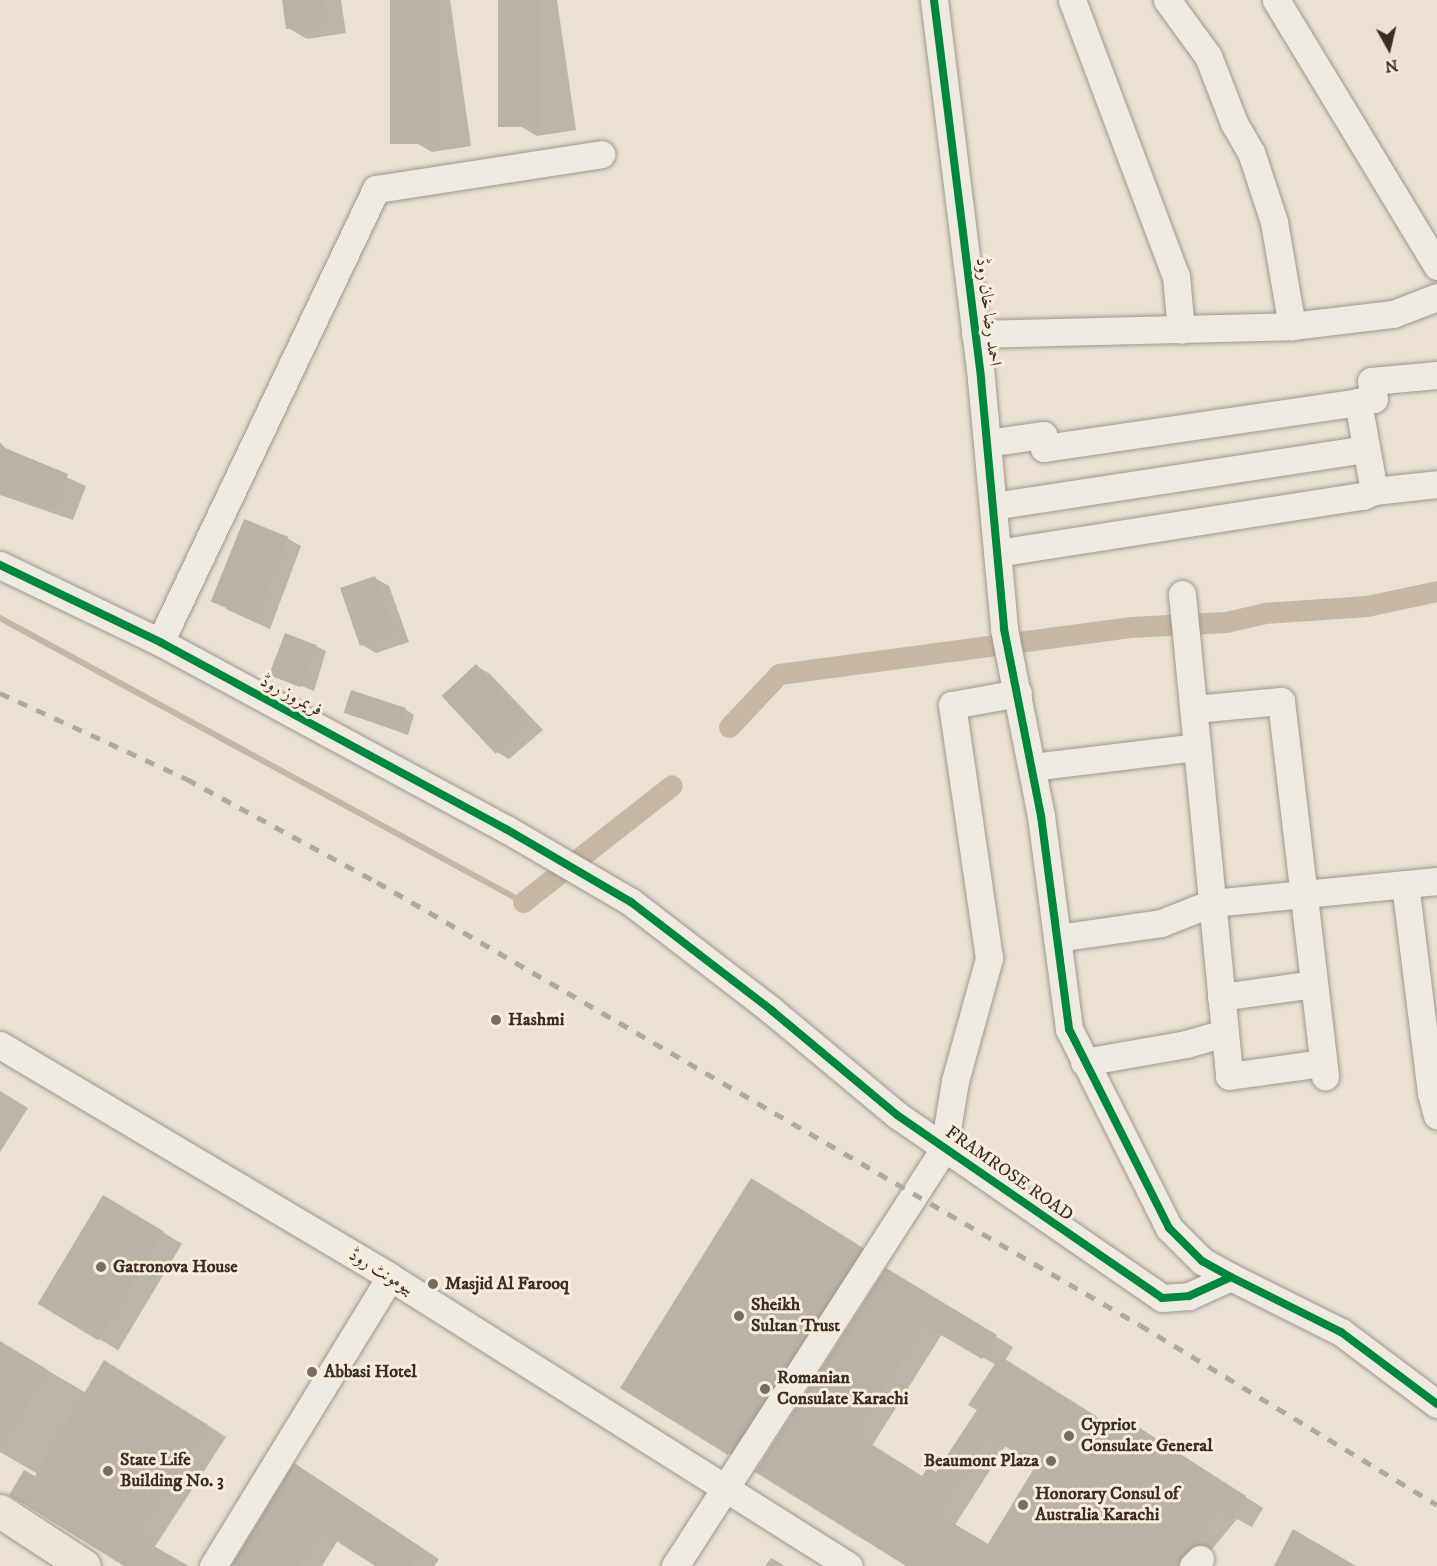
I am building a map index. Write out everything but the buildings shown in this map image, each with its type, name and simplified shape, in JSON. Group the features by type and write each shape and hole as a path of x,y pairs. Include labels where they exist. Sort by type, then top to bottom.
{"main road":[{"path":"0,1511 84,1566"}],"street":[{"name":"احمد رضا خان روڈ","path":"934,0 975,334 1004,629 1032,767 1069,1029 1169,1228 1203,1261 1231,1277"},
{"path":"1072,0 1176,276 1181,330"},
{"path":"1167,0 1208,56 1234,123 1251,152 1274,222 1293,326"},
{"path":"1276,0 1437,266"},
{"path":"160,642 376,189 601,154"},
{"path":"975,334 1293,326 1393,314 1437,297"},
{"path":"987,443 1043,435 1044,448 1358,402 1374,399 1371,381 1437,375"},
{"path":"1358,402 1374,490"},
{"path":"993,506 1366,449"},
{"path":"997,553 1364,496 1374,490 1437,484"},
{"name":"فریمروز روڈ","path":"0,565 160,642 591,878"},
{"path":"1182,594 1229,1076 1324,1070 1301,894 1281,701 1194,709"},
{"path":"675,1566 944,1148 955,1082 989,958 952,705 1017,693"},
{"path":"1032,767 1197,747"},
{"name":"FRAMROSE ROAD","path":"591,878 631,902 771,1010 897,1115 1162,1299 1189,1296 1231,1277"},
{"path":"1057,938 1161,923 1212,903 1437,880"},
{"path":"1405,884 1431,1094 1437,1115"},
{"path":"1221,997 1313,984"},
{"path":"1084,1062 1186,1044 1224,1033"},
{"name":"بیومونٹ روڈ","path":"0,1045 390,1277 849,1566"},
{"path":"213,1566 390,1277"},
{"path":"1231,1277 1341,1332 1437,1404"}],"waterway":[{"path":"729,727 779,674 1130,627 1226,622 1264,613 1367,606 1437,591"},
{"path":"0,618 523,902"},
{"path":"523,902 672,785"}],"railway":[{"path":"0,693 187,779 377,882 1140,1325 1437,1505"}],"cycle path":[{"path":"934,0 981,379 1004,629 1041,816 1069,1029 1169,1228 1202,1261 1231,1277"},
{"path":"0,565 160,642 506,829 631,902 771,1010 897,1115 1162,1298 1189,1296 1231,1277 1341,1332 1437,1404"}],"place":[{"name":"Hashmi","path":"496,1020"},
{"name":"Gatronova House","path":"101,1267"},
{"name":"Masjid Al Farooq","path":"433,1284"},
{"name":"Sheikh Sultan Trust","path":"739,1316"},
{"name":"Abbasi Hotel","path":"312,1372"},
{"name":"Romanian Consulate Karachi","path":"765,1389"},
{"name":"Cypriot Consulate General","path":"1069,1436"},
{"name":"Beaumont Plaza","path":"1051,1461"},
{"name":"State Life Building No. 3","path":"108,1471"},
{"name":"Honorary Consul of Australia Karachi","path":"1023,1505"}]}
